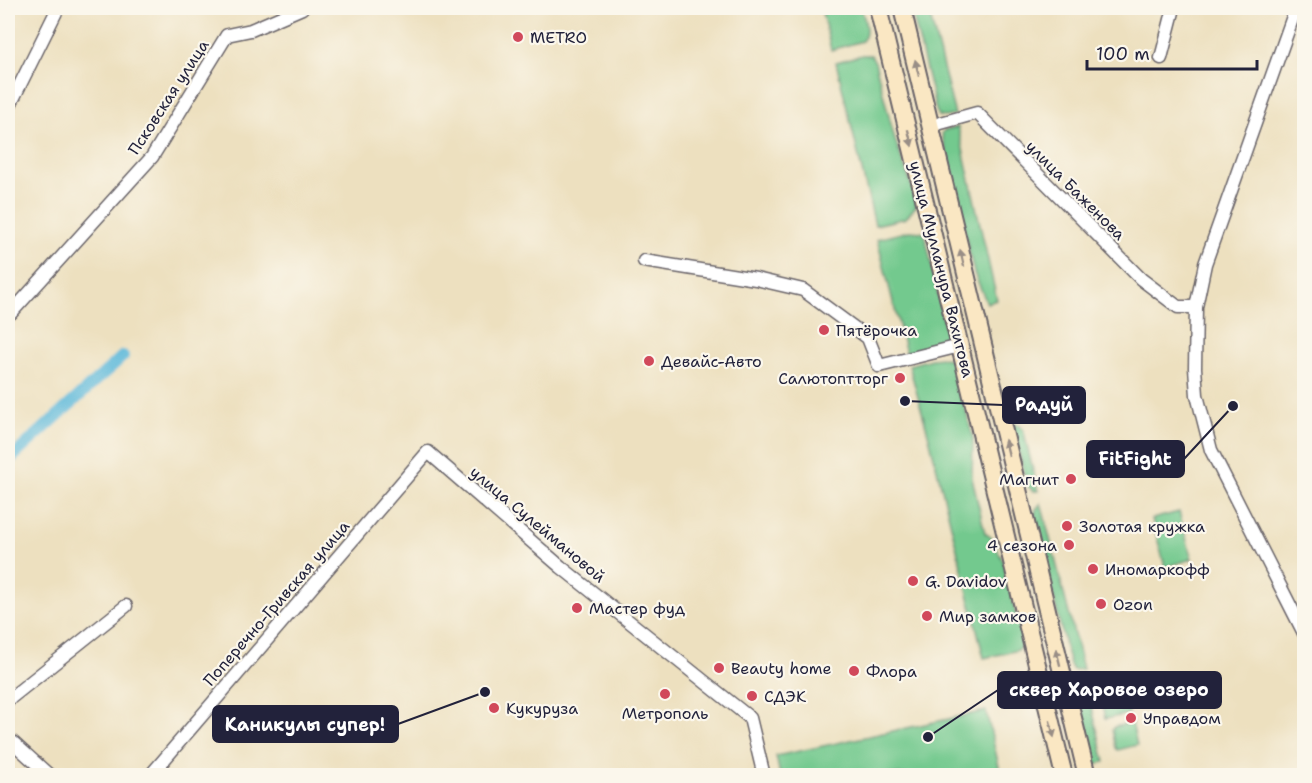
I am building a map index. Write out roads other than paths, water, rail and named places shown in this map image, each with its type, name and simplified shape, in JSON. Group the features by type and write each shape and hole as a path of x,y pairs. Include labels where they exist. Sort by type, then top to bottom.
{"main road":[{"name":"улица Мулланура Вахитова","path":"878,8 1064,776"},
{"name":"улица Мулланура Вахитова","path":"902,8 1087,776"}],"street":[{"path":"8,106 58,8"},
{"name":"Псковская улица","path":"8,314 152,157 227,34 251,30 302,8"},
{"path":"1161,58 1174,8"},
{"path":"1296,8 1205,264 1196,308 1197,395 1211,450 1305,633"},
{"name":"улица Баженова","path":"930,126 977,113 1141,279 1178,308 1196,308"},
{"path":"644,261 756,279 803,290 868,338 876,353 879,366 960,346"},
{"name":"Поперечно-Гривская улица","path":"150,776 428,452"},
{"name":"улица Сулеймановой","path":"428,452 561,567 750,718 764,776"},
{"path":"8,700 126,606"},
{"path":"8,738 50,776"}],"waterway":[{"path":"8,461 123,356"}],"place":[{"name":"METRO","path":"518,37"},
{"name":"Пятёрочка","path":"824,330"},
{"name":"Девайс-Авто","path":"649,361"},
{"name":"Салютоптторг","path":"900,378"},
{"name":"Радуй","path":"905,401"},
{"name":"FitFight","path":"1233,406"},
{"name":"Магнит","path":"1071,479"},
{"name":"Золотая кружка","path":"1067,526"},
{"name":"4 сезона","path":"1069,545"},
{"name":"Иномаркофф","path":"1093,569"},
{"name":"G. Davidov","path":"913,581"},
{"name":"Ozon","path":"1101,604"},
{"name":"Мастер фуд","path":"577,608"},
{"name":"Мир замков","path":"927,616"},
{"name":"Beauty home","path":"719,668"},
{"name":"Флора","path":"854,671"},
{"name":"Каникулы супер!","path":"485,692"},
{"name":"Метрополь","path":"665,694"},
{"name":"СДЭК","path":"752,696"},
{"name":"Кукуруза","path":"494,708"},
{"name":"Управдом","path":"1131,718"},
{"name":"сквер Харовое озеро","path":"928,737"}]}
